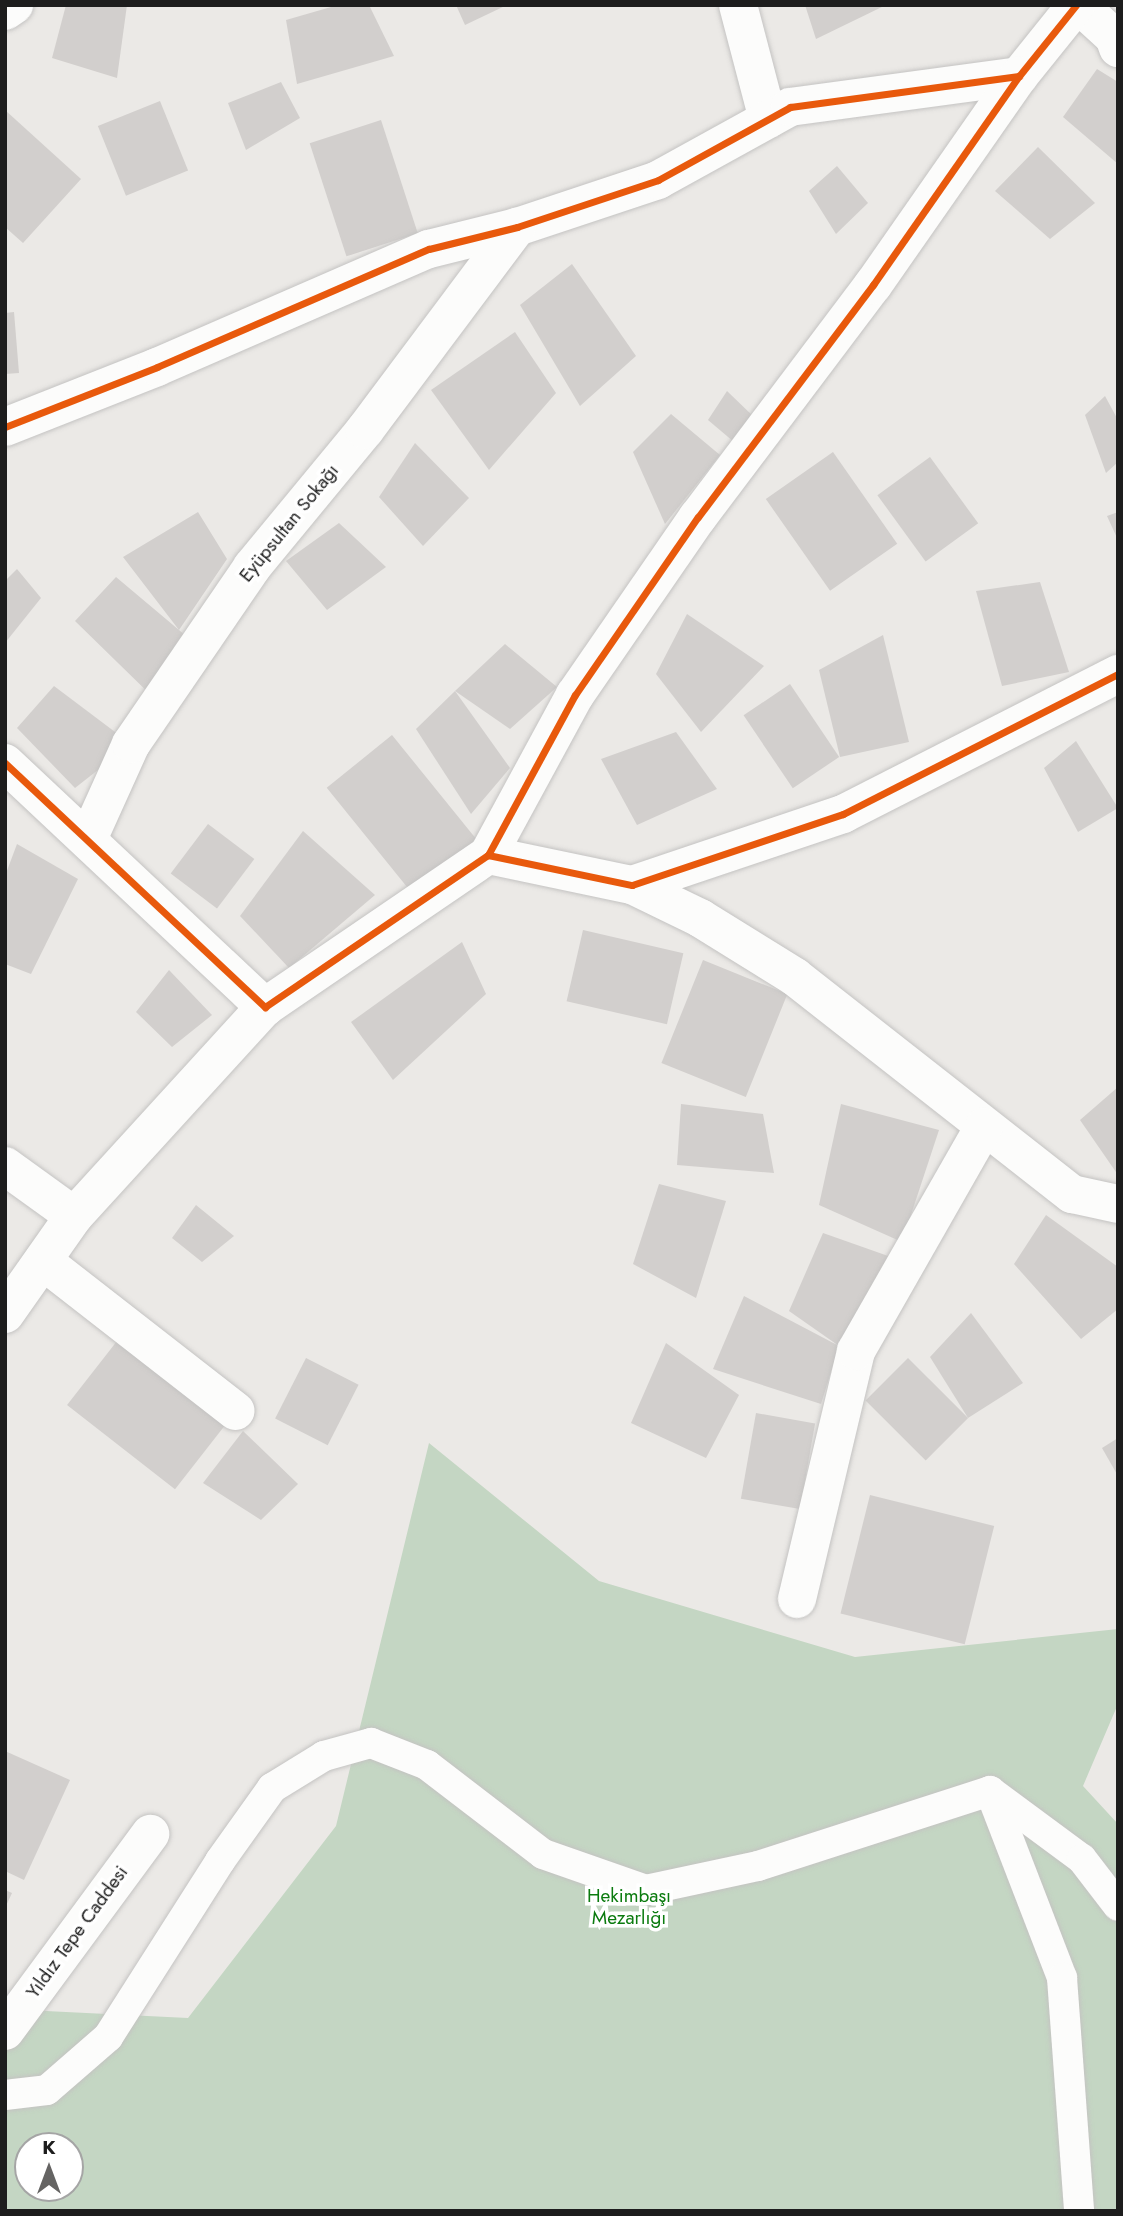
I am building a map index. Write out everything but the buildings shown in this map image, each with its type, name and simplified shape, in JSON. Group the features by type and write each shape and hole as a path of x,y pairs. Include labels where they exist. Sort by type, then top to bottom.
{"street":[{"path":"5,11 14,5"},
{"path":"738,5 768,119"},
{"path":"5,1314 74,1216 265,1007 488,855 575,695 698,517 873,285 1020,76 1077,5 1114,37 1118,48"},
{"path":"5,427 157,367 429,248 517,227 658,180 790,107 1020,76"},
{"name":"Eyüpsultan Sokağı","path":"89,837 131,744 251,567 365,430 517,227"},
{"path":"632,885 843,814 1118,674"},
{"path":"5,763 89,837 265,1007"},
{"path":"488,855 632,885 700,918 795,977 1072,1194 1118,1204"},
{"path":"797,1599 856,1351 984,1127"},
{"path":"5,1166 74,1216"},
{"path":"43,1261 236,1411"},
{"name":"Yıldız Tepe Caddesi","path":"5,2031 150,1834"}],"lane":[{"path":"5,2095 47,2091 108,2037 220,1861 272,1788 324,1756 371,1743 427,1765 542,1854 646,1890 758,1866 990,1791"},
{"path":"990,1791 1082,1859 1118,1906"},
{"path":"990,1791 1062,1978 1079,2211"}],"green space":[{"name":"Hekimbaşı Mezarlığı","path":"429,1443 599,1581 855,1657 1118,1629 1118,1704 1083,1786 1118,1824 1118,2211 5,2211 5,2009 188,2018 336,1826"}],"cycle path":[{"path":"5,427 157,367 429,249 517,227 658,180 790,107 1019,76 1076,5"},
{"path":"488,855 575,695 698,517 873,285 1019,76"},
{"path":"5,763 265,1007 488,855 632,885 843,814 1118,674"}]}
